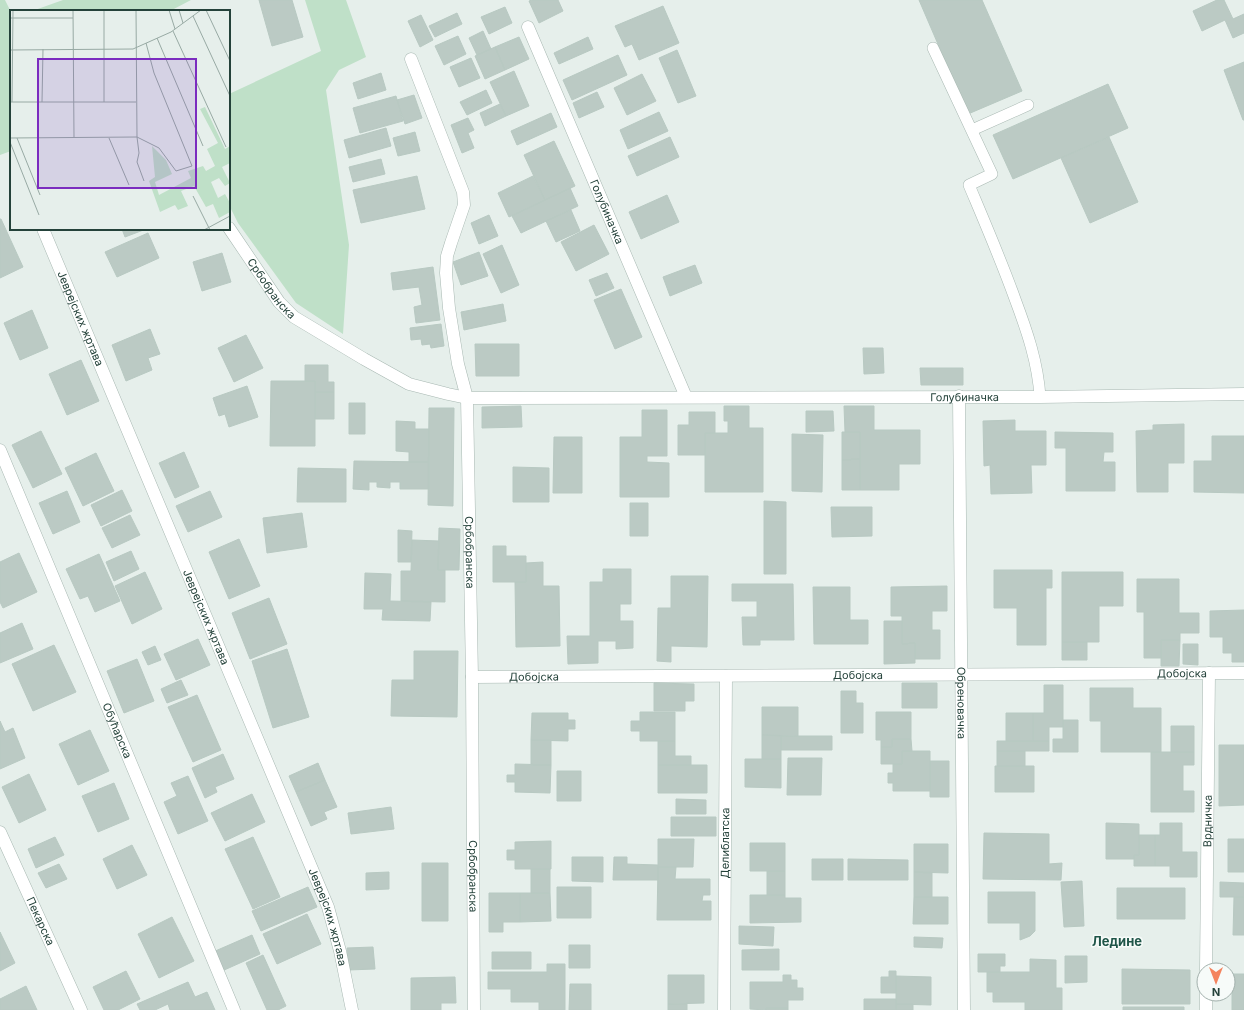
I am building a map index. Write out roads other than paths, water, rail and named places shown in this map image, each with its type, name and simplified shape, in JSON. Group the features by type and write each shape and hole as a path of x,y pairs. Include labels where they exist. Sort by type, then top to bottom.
{"street":[{"name":"Голубиначка","path":"528,27 686,397"},
{"path":"411,59 463,192 464,205 447,256 446,273 458,364 467,398"},
{"name":"Србобранска","path":"230,229 279,302 294,317 405,382 420,388 467,398 472,677 474,1010"},
{"name":"Јеврејских жртава","path":"43,230 328,906 340,951 352,1010"},
{"name":"Голубиначка","path":"467,398 1040,397 1244,394"},
{"name":"Обреновачка","path":"959,396 964,1010"},
{"name":"Обућарска","path":"0,450 234,1010"},
{"name":"Врдничка","path":"1206,962 1209,673"},
{"name":"Добојска","path":"472,677 1244,673"},
{"name":"Делиблатска","path":"724,1010 726,676"},
{"name":"Пекарска","path":"0,832 81,1010"}],"lane":[{"path":"933,48 992,174 969,185 1004,269 1023,320 1039,379 1040,397"},
{"path":"972,130 1028,105"}],"district":[{"name":"Ледине","path":"1117,941"}]}
